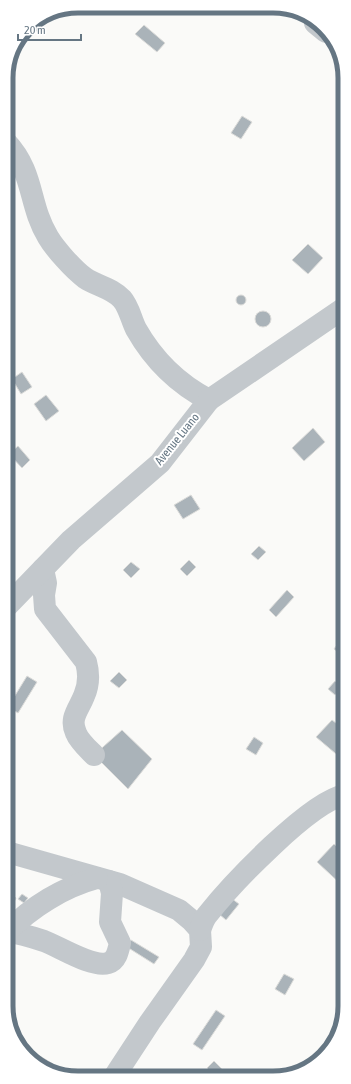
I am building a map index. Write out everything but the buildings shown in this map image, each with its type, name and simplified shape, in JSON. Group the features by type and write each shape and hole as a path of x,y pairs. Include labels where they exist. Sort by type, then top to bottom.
{"street":[{"path":"13,149 17,153 24,167 37,216 49,238 84,277 113,292 122,300 142,339 178,381 190,391 209,400"},
{"name":"Avenue Luano","path":"13,600 71,540 160,463 209,400 338,313"},
{"path":"43,569 46,583 44,595 45,609 86,662 88,670 85,694 73,718 73,724 76,735 94,755"},
{"path":"118,1071 150,1022 194,960 201,947 200,930 207,915 267,851 314,810 338,798"},
{"path":"13,854 120,884 179,910 200,930"},
{"path":"13,934 43,941 97,964 112,962 116,957 120,944 110,922 112,893 103,880"},
{"path":"13,926 23,916 57,894 78,883 103,880"}]}
